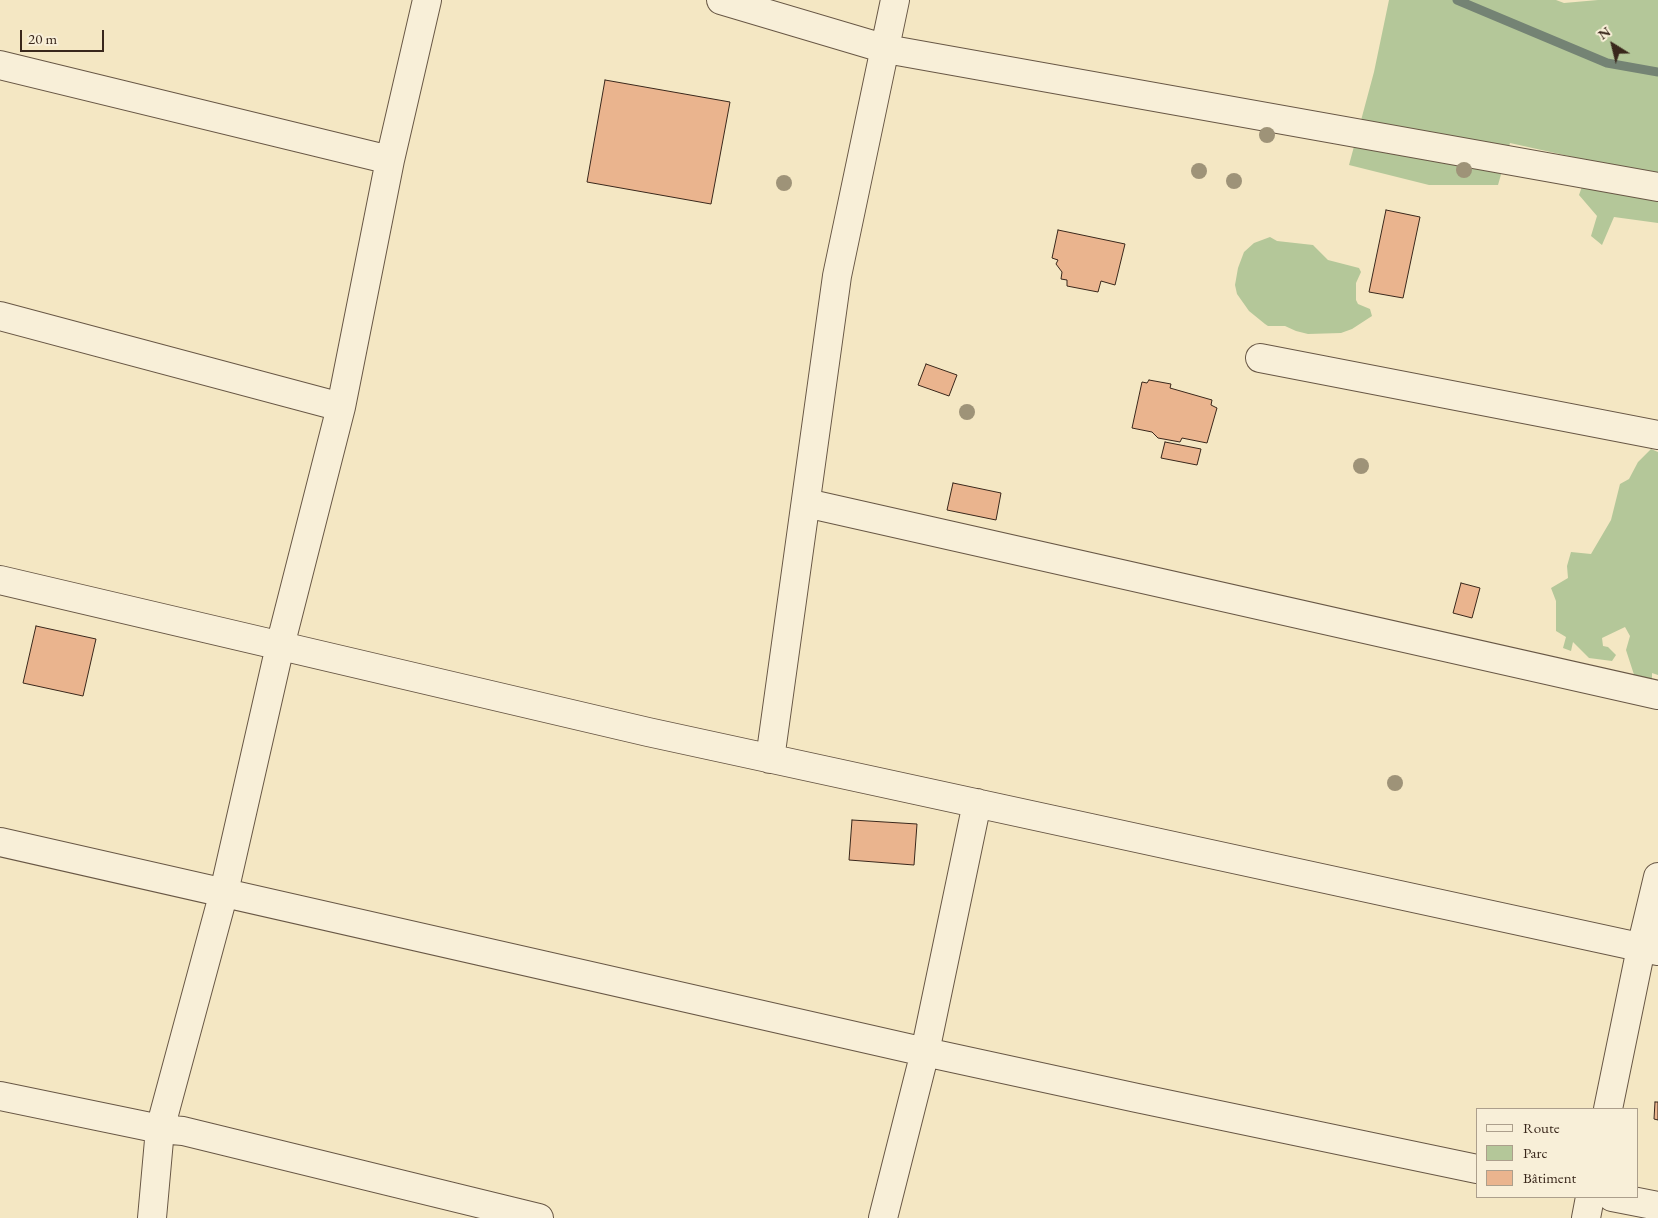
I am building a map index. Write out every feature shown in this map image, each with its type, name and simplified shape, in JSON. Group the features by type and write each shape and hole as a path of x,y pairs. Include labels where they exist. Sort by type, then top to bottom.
{"street":[{"path":"152,1218 160,1129 224,892 280,646 341,407 390,160 427,0"},
{"path":"721,0 886,49 1658,187"},
{"path":"770,759 837,276 895,0"},
{"path":"0,65 390,160"},
{"path":"0,316 341,407"},
{"path":"1260,358 1658,435"},
{"path":"806,503 1658,695"},
{"path":"0,580 648,732 1650,950"},
{"path":"883,1218 925,1052 978,803"},
{"path":"0,842 925,1052 1476,1169"},
{"path":"1608,1108 1650,950 1658,877"},
{"path":"0,1096 160,1129 183,1131 539,1218"},
{"path":"1586,1218 1590,1198"},
{"path":"1617,1198 1658,1206"}],"green space":[{"path":"1389,0 1556,0 1564,3 1598,0 1658,0 1658,223 1614,217 1602,245 1591,236 1597,216 1579,195 1591,161 1510,143 1498,185 1429,185 1349,165 1374,72"},
{"path":"1270,237 1277,241 1313,245 1328,260 1359,268 1361,272 1356,283 1356,300 1358,304 1370,309 1372,316 1352,329 1341,333 1308,334 1285,326 1268,326 1265,324 1249,311 1237,294 1235,285 1238,268 1244,252 1254,243"},
{"path":"1651,449 1658,452 1658,675 1652,673 1652,687 1637,684 1626,650 1630,636 1625,627 1602,638 1603,646 1608,647 1616,655 1612,661 1589,658 1573,642 1571,651 1563,648 1566,637 1556,631 1556,601 1551,588 1568,578 1567,566 1571,552 1591,554 1611,520 1620,484 1629,479 1638,462"}],"building":[{"path":"605,80 730,102 711,204 587,182"},
{"path":"1386,210 1420,217 1403,298 1369,292"},
{"path":"1058,230 1125,244 1115,285 1101,281 1098,292 1067,286 1067,280 1061,279 1062,272 1056,264 1058,260 1052,258"},
{"path":"926,364 957,375 949,396 918,385"},
{"path":"1149,380 1171,384 1170,388 1212,400 1211,405 1217,408 1207,443 1182,438 1180,442 1158,438 1152,432 1132,428 1142,382 1147,383"},
{"path":"1165,442 1201,449 1197,465 1161,458"},
{"path":"953,483 1001,493 996,520 947,510"},
{"path":"1461,583 1480,588 1472,618 1453,613"},
{"path":"36,626 96,639 83,696 23,683"},
{"path":"852,820 917,824 914,865 849,860"},
{"path":"1655,1102 1658,1102 1658,1120 1654,1119"}],"waterway":[{"path":"1457,0 1607,63 1658,72"}]}
